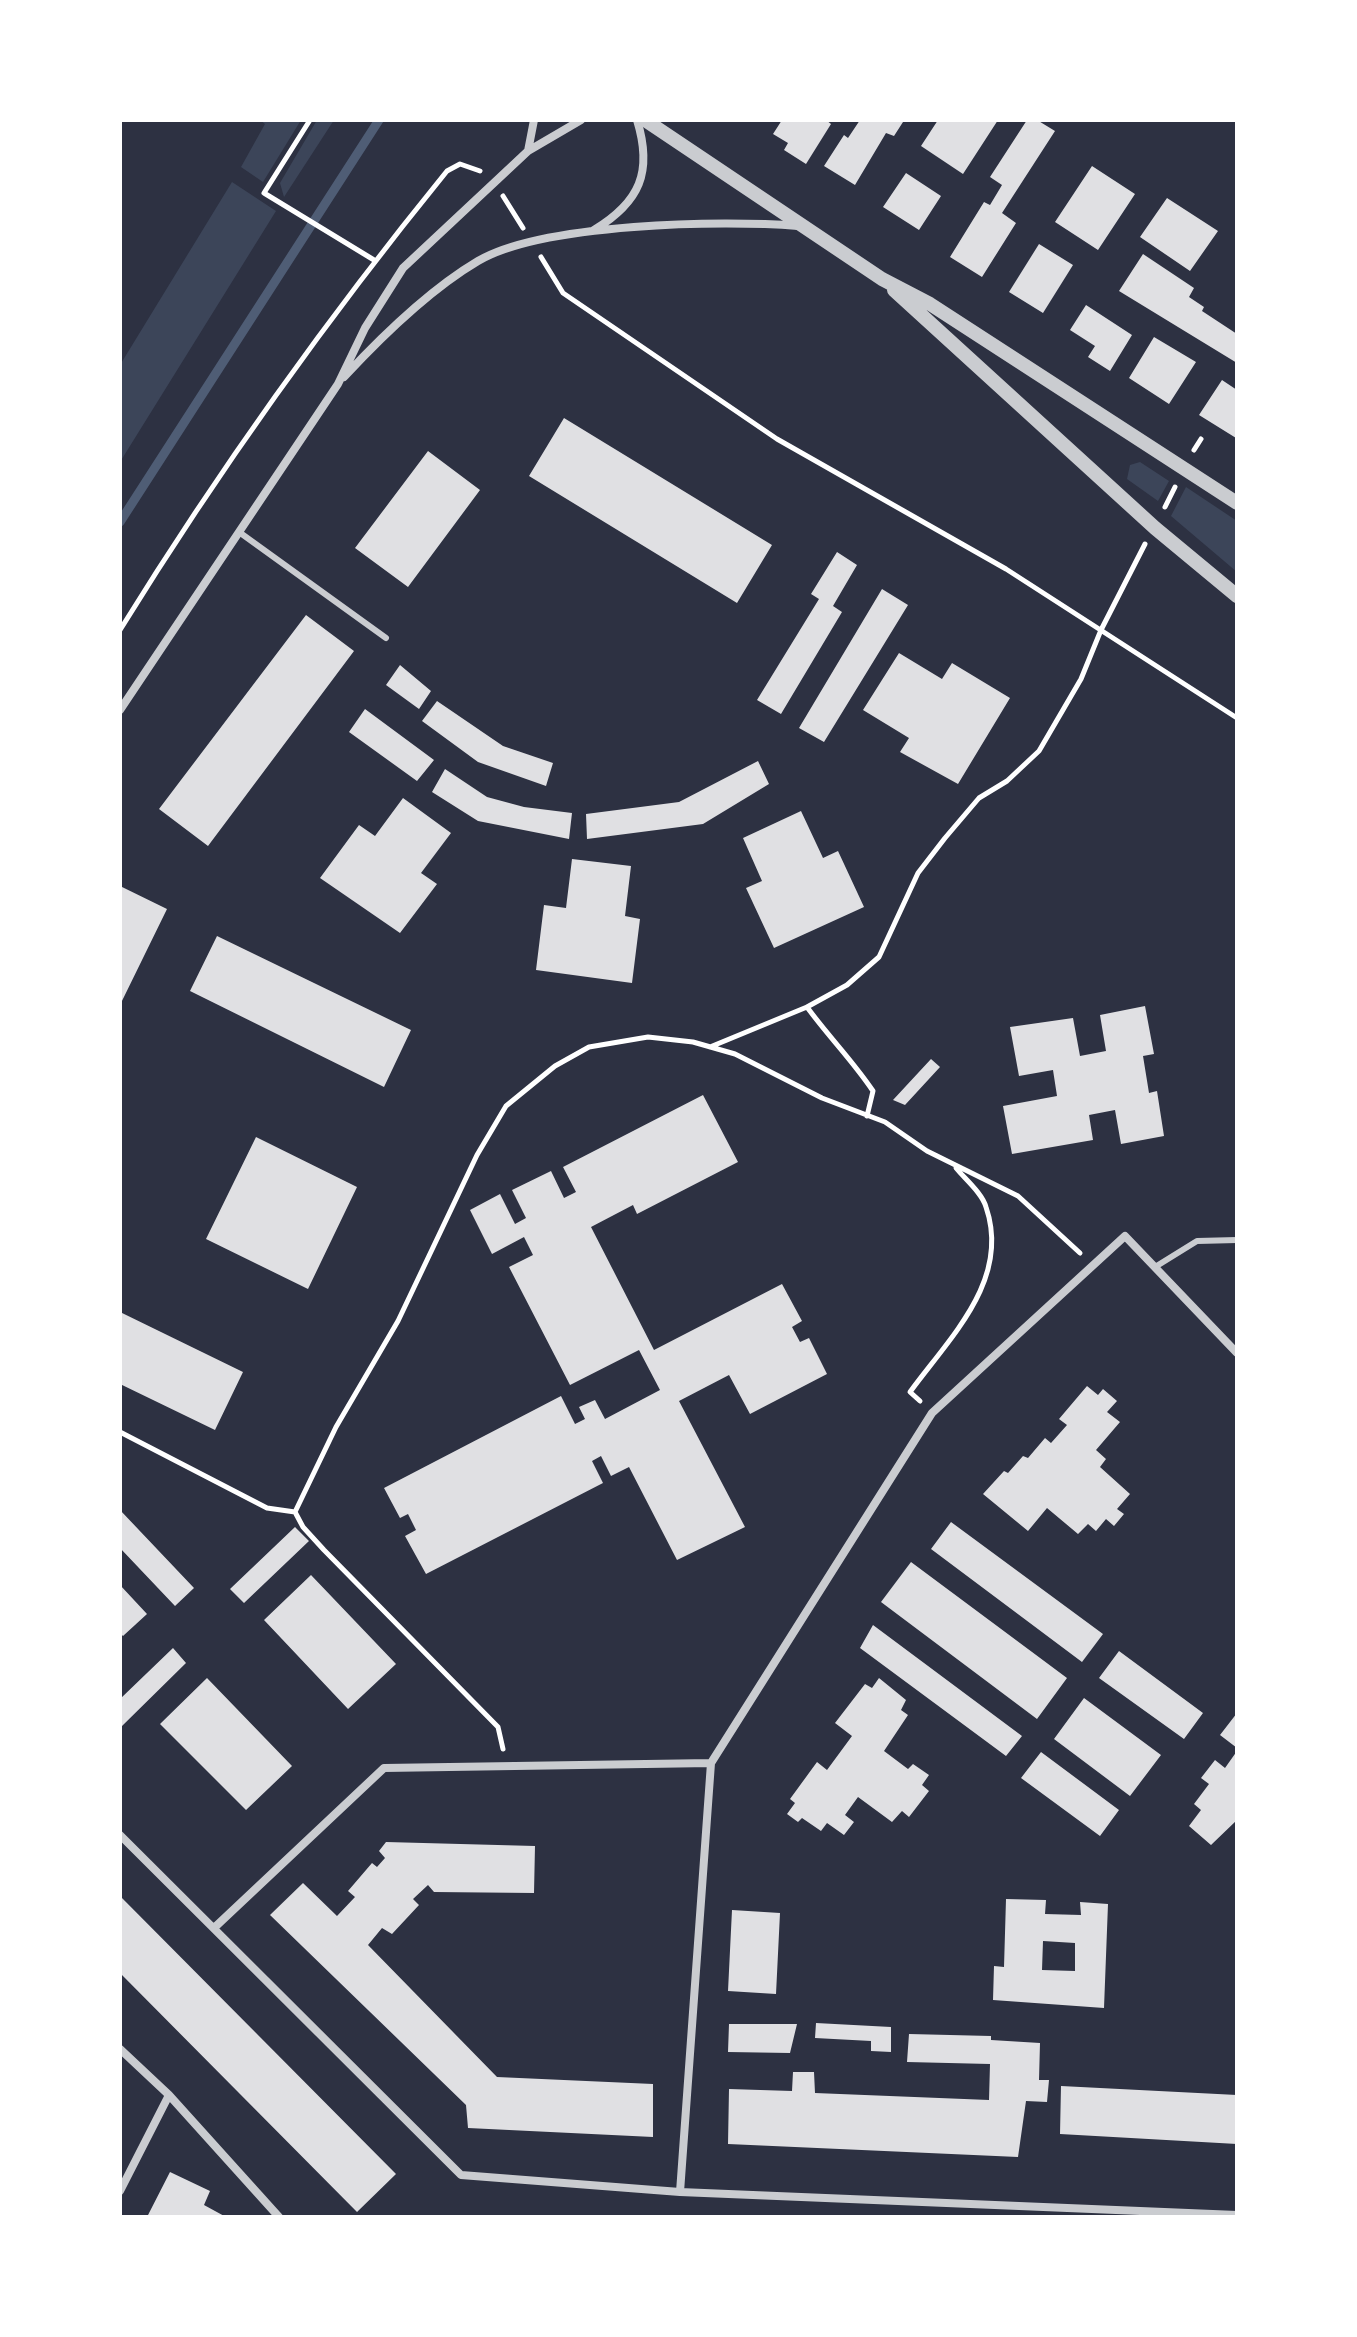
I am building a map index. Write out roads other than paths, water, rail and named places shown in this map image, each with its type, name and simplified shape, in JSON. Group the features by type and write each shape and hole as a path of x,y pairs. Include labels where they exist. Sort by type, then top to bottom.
{"street":[{"path":"528,151 534,120"},
{"path":"120,710 338,384 365,328 403,268 528,151 581,120"},
{"path":"594,231 622,212 640,184 645,156 637,120"},
{"path":"645,120 882,279 930,304 1237,503"},
{"path":"338,384 367,353 442,287 479,261 503,250 594,231 731,224 807,227"},
{"path":"882,279 1155,528 1237,596"},
{"path":"680,2192 711,1763 932,1413 1125,1236 1237,1353"},
{"path":"214,1928 384,1768 711,1763"},
{"path":"120,1835 461,2175 680,2192 1034,2212 1237,2215"},
{"path":"120,2049 169,2095 279,2217"},
{"path":"120,2191 169,2095"}],"lane":[{"path":"239,532 386,638"},
{"path":"1155,1267 1197,1241 1237,1240"}],"waterway":[{"path":"120,522 379,120"}]}
